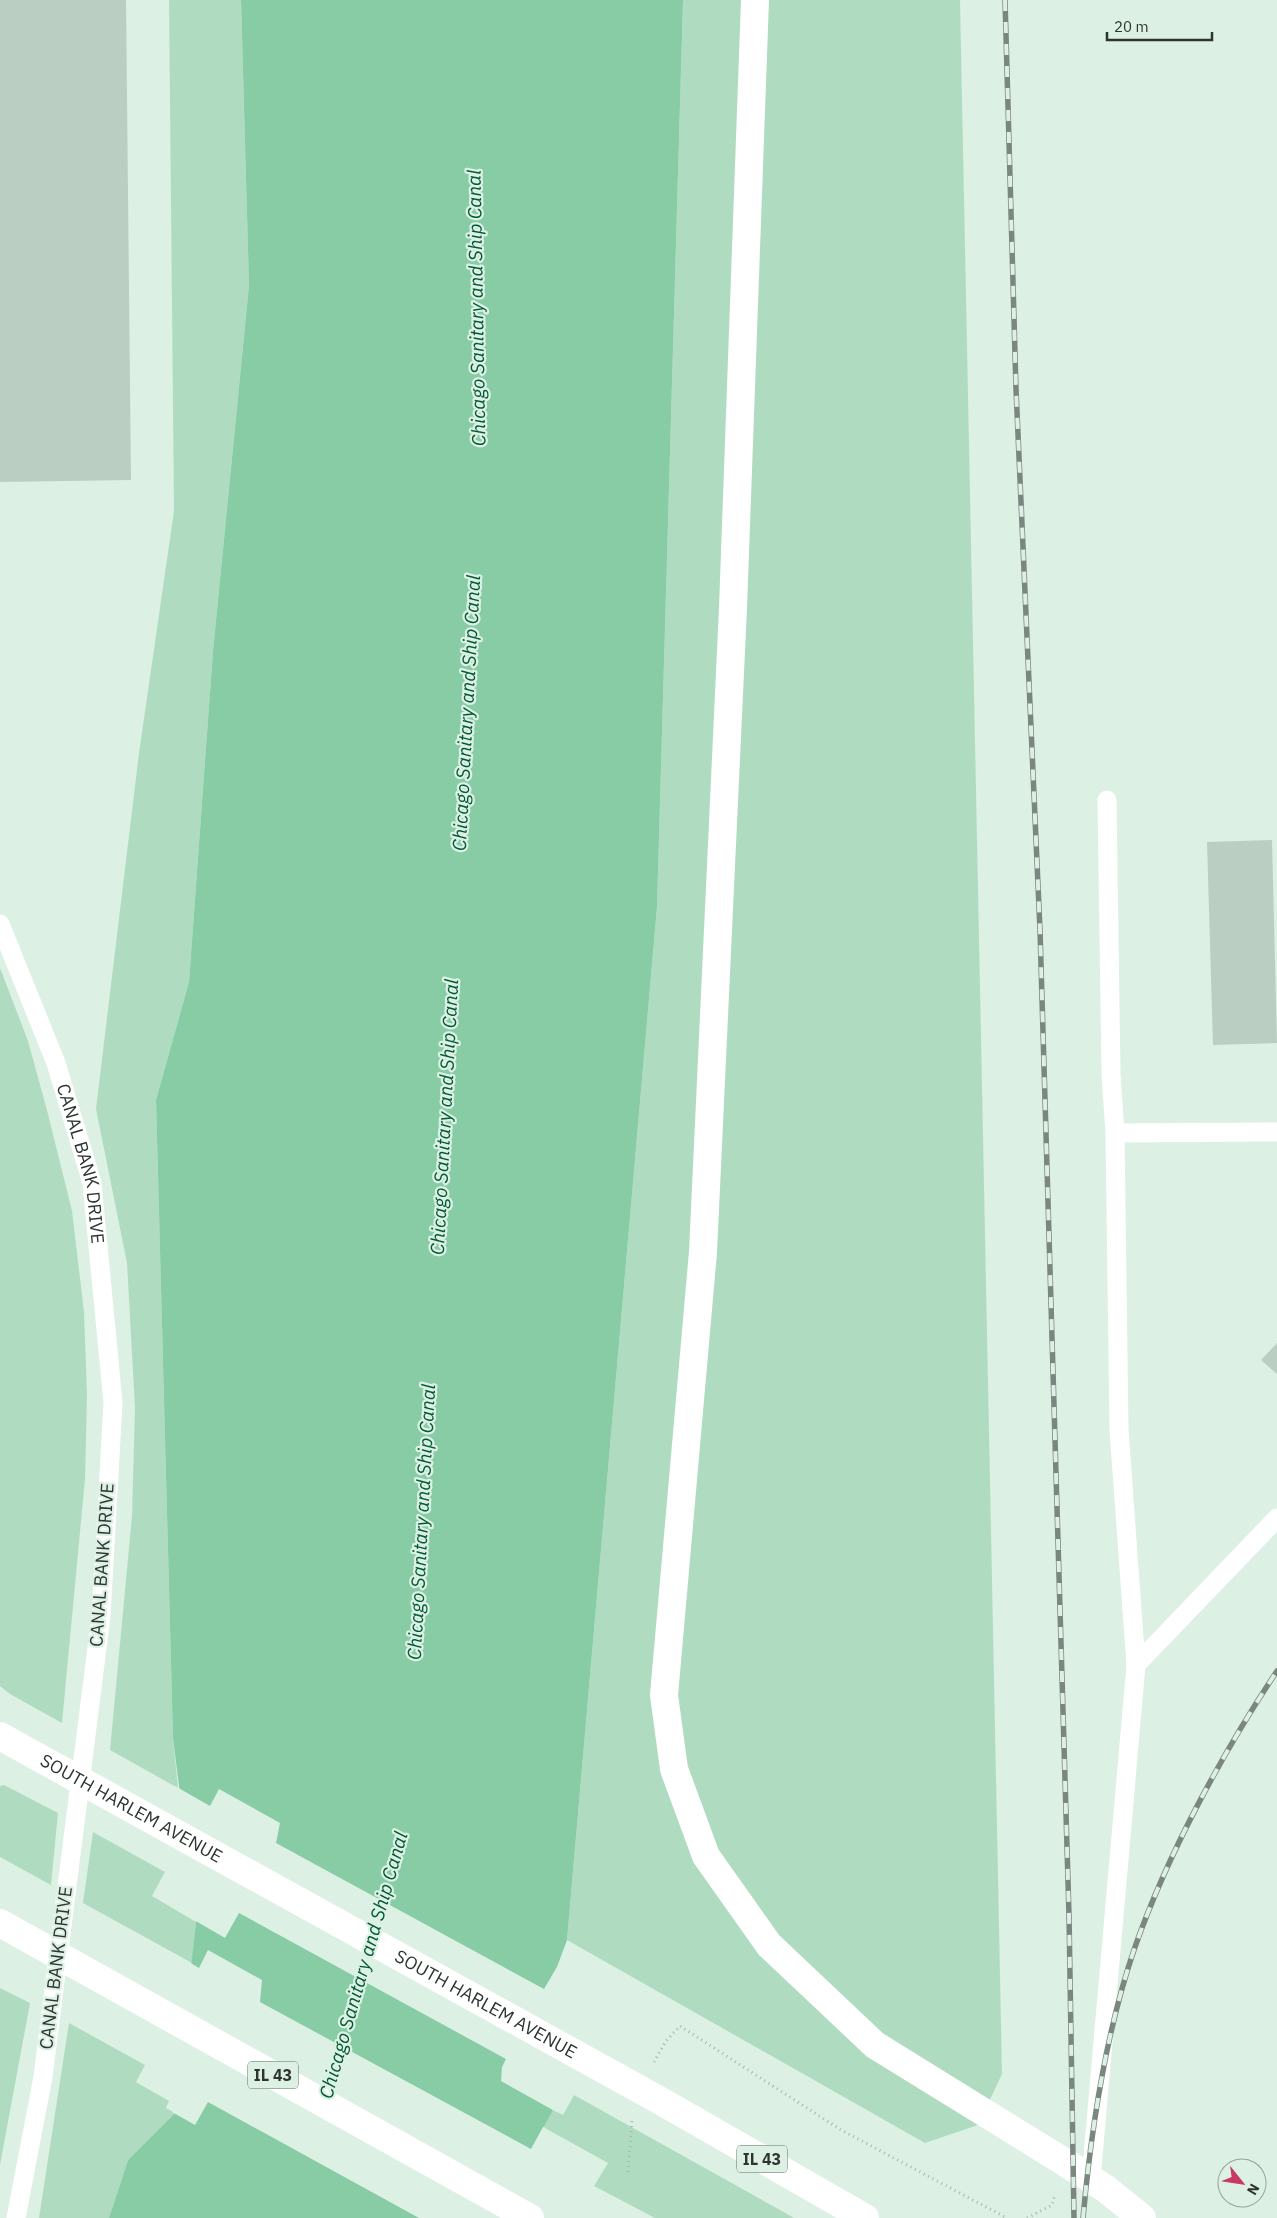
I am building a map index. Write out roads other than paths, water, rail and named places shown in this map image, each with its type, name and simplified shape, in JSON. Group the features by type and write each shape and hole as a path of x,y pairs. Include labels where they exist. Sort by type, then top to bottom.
{"street":[{"path":"755,0 732,618 703,1252 664,1695 674,1769 706,1856 770,1945 875,2045 1091,2179 1142,2218"},
{"name":"SOUTH HARLEM AVENUE","path":"0,1736 659,2100 866,2218"},
{"name":"IL 43","path":"5,1929 530,2218"}],"lane":[{"path":"1091,2179 1136,1665 1119,1430 1115,1133 1111,1074 1107,800"},
{"name":"CANAL BANK DRIVE","path":"0,924 56,1063 92,1183 114,1403 101,1616 43,2078 16,2218"},
{"path":"1115,1133 1277,1132"},
{"path":"1136,1665 1277,1518"}],"water":[{"name":"Chicago Sanitary and Ship Canal","path":"241,0 683,0 657,907 567,1940 557,1967 506,2059 502,2081 553,2110 494,2218 109,2218 128,2160 175,2113 196,1922 173,1738 156,1100 189,982 213,651 249,285"}],"railway":[{"path":"1005,0 1016,389 1040,930 1069,1915 1074,2218"},
{"path":"1083,2218 1090,2150 1101,2081 1116,2012 1135,1947 1163,1876 1198,1805 1236,1736 1277,1671"}]}
